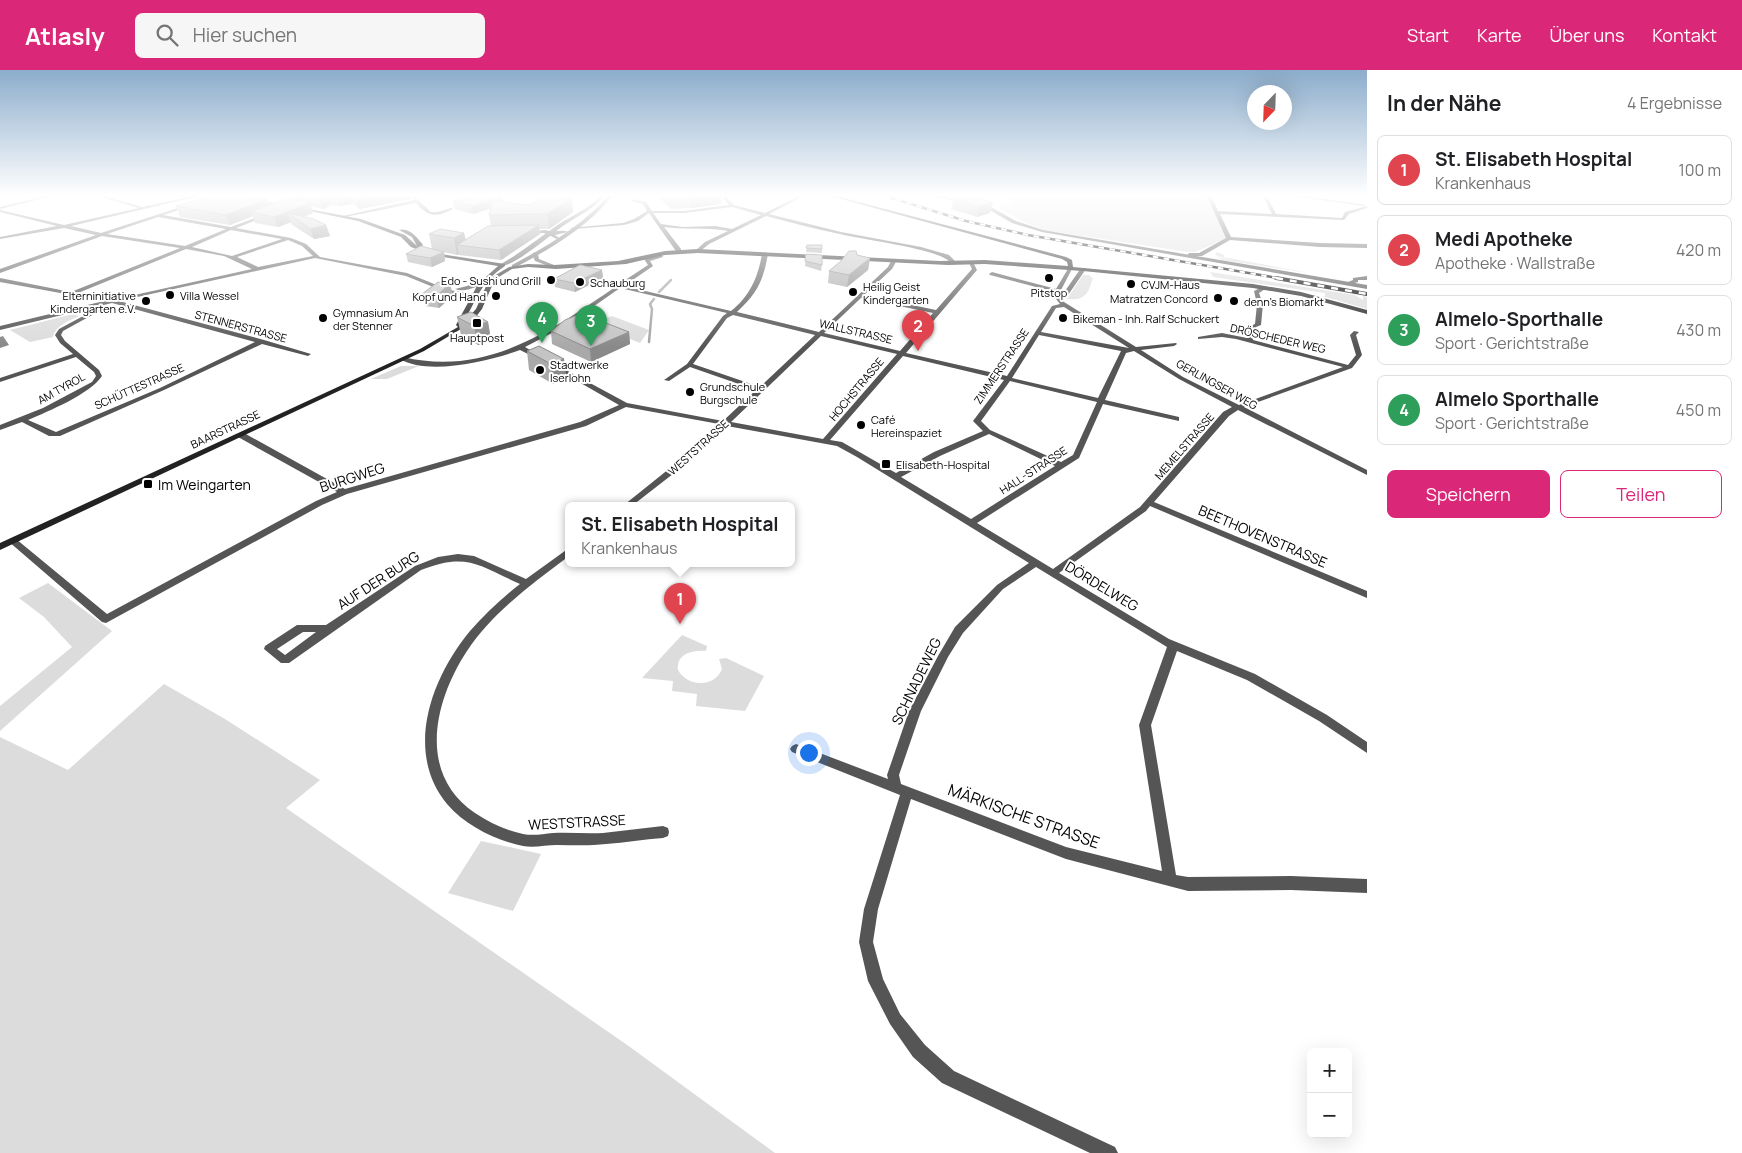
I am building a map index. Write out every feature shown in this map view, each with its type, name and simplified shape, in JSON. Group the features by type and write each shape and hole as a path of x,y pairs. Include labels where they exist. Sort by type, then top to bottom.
{"main road":[{"path":"414,247 433,254 486,266 503,265 527,268 646,260 709,252"},
{"path":"1025,247 1070,261 1071,268"},
{"path":"1025,247 1072,258 1081,264 1083,269"},
{"path":"620,262 676,252 698,251 1071,268 1270,288 1367,311"},
{"path":"468,261 494,262 503,265"},
{"path":"468,261 483,270 485,279"},
{"path":"942,262 973,263"},
{"path":"1081,262 1124,273"},
{"path":"458,327 473,294 485,279 503,265"},
{"path":"514,266 556,267"},
{"name":"BAARSTRASSE","path":"0,547 403,359 474,316 490,285 504,271 514,266"},
{"path":"1227,284 1350,306"},
{"path":"1259,289 1367,317"},
{"path":"1335,302 1367,311"}],"street":[{"path":"0,271 68,247"},
{"path":"179,247 230,258 257,270"},
{"path":"72,294 191,247"},
{"path":"230,258 266,247"},
{"path":"305,247 315,257 324,260 407,275 444,288 473,294"},
{"path":"503,265 531,247"},
{"path":"514,266 545,247"},
{"path":"403,359 417,363 458,363 520,347 542,336 650,265 646,260 676,252 678,249 676,247"},
{"path":"698,251 701,247"},
{"path":"911,247 947,256 952,261"},
{"path":"1133,247 1206,257 1367,286"},
{"path":"1136,247 1206,257 1311,278 1356,283"},
{"path":"1206,257 1219,247"},
{"path":"535,254 537,260 556,267"},
{"path":"667,380 690,365 725,317 751,294 757,286 765,254"},
{"path":"0,328 315,257"},
{"name":"WESTSTRASSE","path":"632,502 688,458 759,389 890,268 894,260"},
{"name":"HOCHSTRASSE","path":"826,440 974,269 973,263"},
{"path":"1063,304 1056,295 1071,268"},
{"path":"1063,304 1066,293 1083,269"},
{"path":"992,274 1066,293"},
{"path":"1356,283 1356,279 1364,278"},
{"path":"444,288 468,288 485,279"},
{"name":"STENNERSTRASSE","path":"0,280 112,302 308,354"},
{"name":"WALLSTRASSE","path":"619,286 1176,419"},
{"path":"456,289 484,296"},
{"path":"1250,340 1253,326 1258,325 1260,304 1255,294 1259,289"},
{"path":"860,296 936,312"},
{"name":"AM TYROL","path":"0,428 23,420 94,383 98,376 97,371 76,355 58,336 61,330 112,302"},
{"name":"ZIMMERSTRASSE","path":"895,477 937,454 988,432 977,421 1009,378 1054,307 1063,304"},
{"name":"GERLINGSER WEG","path":"1063,304 1131,350 1181,378 1236,408 1363,467 1367,473"},
{"path":"1350,367 1359,355 1353,336 1356,332"},
{"path":"1037,333 1131,350 1174,344"},
{"name":"DRÖSCHEDER WEG","path":"1200,338 1222,335 1250,340 1350,367"},
{"name":"SCHÜTTESTRASSE","path":"23,420 52,434 57,434 262,341"},
{"name":"DÖRDELWEG","path":"520,347 625,405 826,440 838,444 860,455 1173,646 1251,677 1274,689 1323,718 1367,748"},
{"name":"HALL-STRASSE","path":"970,523 1071,460 1079,451 1100,400 1123,352 1131,350"},
{"path":"412,354 443,361 477,359"},
{"path":"0,380 76,355"},
{"path":"690,365 759,389"},
{"name":"MEMELSTRASSE","path":"1053,573 1149,503 1226,414 1236,408 1350,367"},
{"name":"BURGWEG","path":"13,541 106,619 319,502 344,492 583,424 625,405"},
{"path":"991,432 1062,466"},
{"path":"240,435 344,492"},
{"name":"BEETHOVENSTRASSE","path":"1149,503 1367,595"},
{"name":"WESTSTRASSE","path":"565,554 495,612 474,634 456,660 443,687 432,720 431,745 433,768 449,798 480,825 499,834 522,840 610,838 664,832"},
{"name":"AUF DER BURG","path":"328,629 301,628 269,648 285,660 418,568 438,560 458,557 474,559 528,584"},
{"name":"SCHNADEWEG","path":"1036,563 1000,588 959,630 943,656 915,711 893,775 901,790 870,909 866,942 876,981 895,1019 919,1051 948,1077 1109,1153"},
{"path":"1170,880 1145,725 1173,646"},
{"name":"MÄRKISCHE STRASSE","path":"796,749 1066,853 1170,880 1188,884 1291,883 1367,886"}],"shaded area":[{"path":"1152,247 1208,247 1195,252"},
{"path":"1217,252 1224,255 1224,257 1309,273 1222,260 1216,257 1231,260 1217,256 1215,254"},
{"path":"1210,272 1355,295 1363,300 1363,296 1367,297 1367,309 1322,296 1325,296 1325,293 1213,277"},
{"path":"1083,275 1089,275 1093,278 1088,292 1078,299 1067,299"},
{"path":"73,314 79,316 60,326 53,337 30,342 10,330"},
{"path":"612,316 649,330 640,343 593,324"},
{"path":"401,366 419,366 387,379 371,379"},
{"path":"48,583 112,631 0,731 0,706 72,647 44,617 19,598"},
{"path":"682,635 707,646 706,651 690,652 680,660 678,670 688,680 701,683 713,680 722,669 719,659 726,658 764,676 745,711 696,706 697,694 672,691 673,681 642,678"},
{"path":"164,684 225,719 320,780 286,808 630,1047 775,1153 0,1153 0,737 68,770"},
{"path":"481,841 541,854 513,911 448,893"}],"building":[{"path":"420,247 444,252 430,258 406,254"},
{"path":"470,247 505,247 499,250"},
{"path":"806,247 822,247 822,249 806,248"},
{"path":"849,251 856,251 857,255 870,258 849,275 829,271 841,261"},
{"path":"806,254 822,255 822,265 805,261"},
{"path":"580,265 602,270 574,283 554,279"},
{"path":"438,282 450,284 436,296 422,294"},
{"path":"471,312 488,322 474,326 457,317"},
{"path":"575,316 588,316 629,332 590,349 551,331 565,320"},
{"path":"539,346 564,359 551,364 527,351"}],"waterway":[{"path":"659,292 671,280"},
{"path":"649,342 652,309 650,304 654,299"}],"railway":[{"path":"1095,247 1283,279"},
{"path":"1276,278 1367,294"}],"place":[{"name":"Pitstop","path":"1049,278"},
{"name":"Edo - Sushi und Grill","path":"551,280"},
{"name":"Schauburg","path":"580,282"},
{"name":"CVJM-Haus","path":"1131,284"},
{"name":"Heilig Geist Kindergarten","path":"853,292"},
{"name":"Villa Wessel","path":"170,295"},
{"name":"Kopf und Hand","path":"496,296"},
{"name":"Matratzen Concord","path":"1218,298"},
{"name":"Elterninitiative Kindergarten e.V.","path":"146,301"},
{"name":"denn's Biomarkt","path":"1234,301"},
{"name":"Gymnasium An der Stenner","path":"323,318"},
{"name":"Bikeman - Inh. Ralf Schuckert","path":"1063,318"},
{"name":"Hauptpost","path":"477,323"},
{"name":"Almelo Sporthalle","path":"542,343"},
{"name":"Almelo-Sporthalle","path":"591,346"},
{"name":"Medi Apotheke","path":"918,351"},
{"name":"Stadtwerke Iserlohn","path":"540,370"},
{"name":"Grundschule Burgschule","path":"690,392"},
{"name":"Café Hereinspaziet","path":"861,425"},
{"name":"Elisabeth-Hospital","path":"886,464"},
{"name":"Im Weingarten","path":"148,484"},
{"name":"St. Elisabeth Hospital","path":"680,624"}]}
